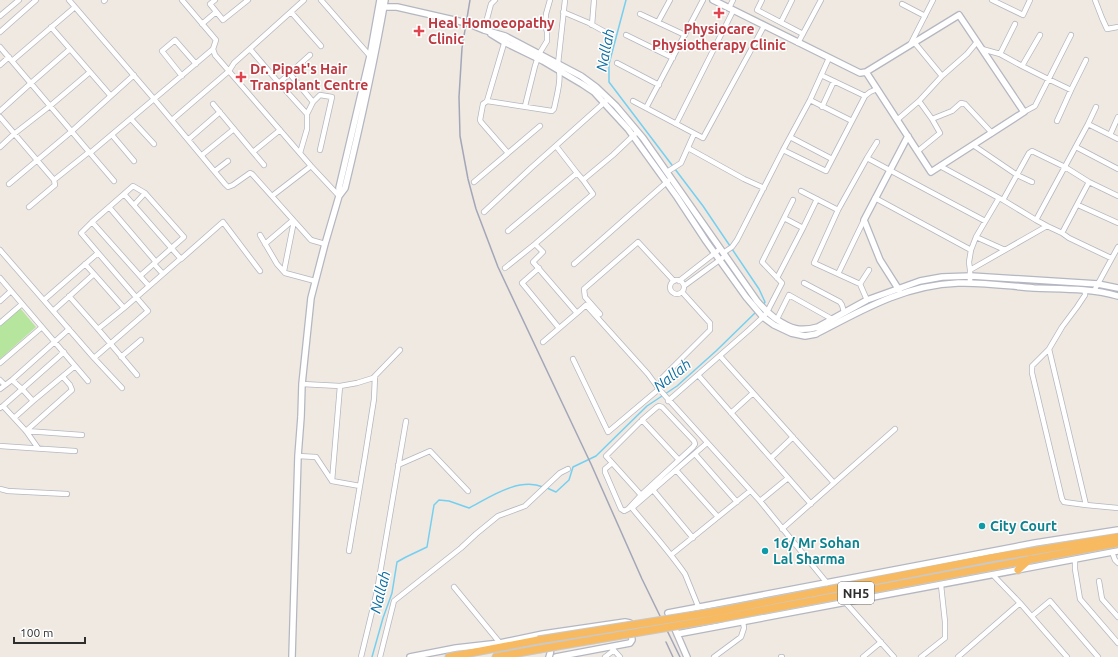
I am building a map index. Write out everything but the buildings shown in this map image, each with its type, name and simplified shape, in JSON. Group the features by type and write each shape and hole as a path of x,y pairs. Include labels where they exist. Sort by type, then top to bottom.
{"highway":[{"path":"1069,544 1082,536"},
{"name":"NH5","path":"449,657 538,640 720,611 990,558 1118,537"},
{"name":"NH5","path":"496,657 722,618 1118,543"},
{"path":"1018,570 1030,559"}],"street":[{"path":"0,16 19,0"},
{"path":"0,32 36,0"},
{"path":"70,0 228,187 250,173 252,174 311,240 325,244"},
{"path":"54,180 112,135 213,49 216,40 182,0"},
{"path":"215,0 210,4 223,20 248,0"},
{"path":"172,120 229,71 234,63 304,0"},
{"path":"321,0 370,56"},
{"path":"339,196 345,188 372,71 381,7 380,0"},
{"path":"292,657 298,456 302,384 311,298 339,196 339,188 381,7 385,0"},
{"path":"484,30 492,4 495,0"},
{"path":"526,106 538,56 546,41 547,32 545,24 550,0"},
{"path":"487,101 552,111 554,109 560,77 558,64 565,0"},
{"path":"592,25 594,0"},
{"path":"658,22 670,0"},
{"path":"646,108 703,0"},
{"path":"713,0 860,73 866,72 959,15 1024,112"},
{"path":"676,124 731,9 733,0"},
{"path":"762,0 757,10 803,34"},
{"path":"781,22 792,0"},
{"path":"798,43 821,0"},
{"path":"912,44 933,0"},
{"path":"992,0 1022,15 1030,0"},
{"path":"1095,0 1107,29 1118,27"},
{"path":"902,4 925,16"},
{"path":"0,65 10,59 75,7"},
{"path":"381,7 398,7 467,23 505,36 607,101"},
{"path":"202,24 216,12"},
{"path":"291,12 321,46"},
{"path":"563,12 607,33"},
{"path":"640,14 685,35"},
{"path":"1000,54 1015,24"},
{"path":"633,101 703,138 764,26"},
{"path":"51,27 110,96"},
{"path":"484,30 504,42 558,64 587,81 607,101 667,172 669,180 715,253 746,297 761,310 785,325 801,330 818,327 867,300 899,291 939,285 970,283 1094,291 1118,296"},
{"path":"626,35 673,58"},
{"path":"1022,66 1040,35"},
{"path":"866,72 931,172 1035,106 1070,35"},
{"path":"505,36 487,101 483,104 480,122 508,153"},
{"path":"182,76 162,52 175,40 196,64"},
{"path":"897,120 977,42"},
{"path":"912,44 942,76"},
{"path":"0,47 114,181"},
{"path":"250,48 307,114"},
{"path":"0,112 70,49"},
{"path":"213,49 215,55 311,166 339,196"},
{"path":"982,49 1000,54 1048,80 1072,90"},
{"path":"279,83 310,55"},
{"path":"682,292 684,286 720,260 724,253 732,247 737,240 810,100 829,58"},
{"path":"1057,120 1086,60"},
{"path":"617,63 659,84"},
{"path":"0,147 90,72"},
{"path":"290,74 313,102"},
{"path":"9,184 72,131 134,75"},
{"path":"821,75 865,96"},
{"path":"822,107 834,81"},
{"path":"783,150 826,171 865,96 877,89"},
{"path":"300,153 307,129 307,114 313,102 320,95 332,97 320,150"},
{"path":"810,100 852,121"},
{"path":"484,212 607,101"},
{"path":"918,101 932,119 940,133 918,151"},
{"path":"213,104 264,165"},
{"path":"932,119 952,111 961,104 965,104 992,133"},
{"path":"1036,220 1096,107"},
{"path":"189,139 220,112"},
{"path":"0,117 54,180 56,185 29,207"},
{"path":"1110,135 1118,117"},
{"path":"131,118 154,144"},
{"path":"1088,124 1118,138"},
{"path":"474,182 540,126"},
{"path":"202,155 234,129"},
{"path":"253,152 280,130"},
{"path":"583,180 635,134"},
{"path":"635,134 724,253 761,310 774,325 791,333 799,335 812,335 920,281 970,273 1098,284 1118,288"},
{"path":"667,172 682,163 694,134"},
{"path":"112,135 134,161"},
{"path":"838,274 889,170 908,136"},
{"path":"790,137 832,159"},
{"path":"867,300 860,284 814,263 838,210 877,142"},
{"path":"973,145 1017,175 1032,182"},
{"path":"505,268 593,194 556,146"},
{"path":"1076,147 1118,169"},
{"path":"688,148 744,179 764,188"},
{"path":"970,283 969,262 976,237 985,221 1017,175 1029,153 1032,151 1118,196"},
{"path":"867,158 985,221"},
{"path":"215,171 228,161"},
{"path":"272,196 311,166"},
{"path":"940,166 1047,226 1062,232 1069,238 1111,258"},
{"path":"508,231 577,173"},
{"path":"574,264 669,180"},
{"path":"1062,232 1078,205 1089,182"},
{"path":"94,358 148,311 81,233 133,186 145,193 184,237 140,276"},
{"path":"801,191 838,210"},
{"path":"134,205 145,193"},
{"path":"124,194 181,259"},
{"path":"875,198 972,250"},
{"path":"777,278 817,199"},
{"path":"668,401 720,356 761,310 782,283 762,262 793,200"},
{"path":"1078,205 1118,223"},
{"path":"108,207 163,274"},
{"path":"784,218 803,228"},
{"path":"265,244 293,220"},
{"path":"284,271 293,220"},
{"path":"864,220 880,260 899,291"},
{"path":"92,222 149,286"},
{"path":"98,329 223,222 260,271"},
{"path":"970,273 1005,250 1047,226"},
{"path":"260,236 285,273 315,281"},
{"path":"976,237 1005,250"},
{"path":"600,314 586,297 584,289 638,242 677,281 682,283 684,286"},
{"path":"535,244 543,252 533,262 577,312"},
{"path":"1094,291 1118,247"},
{"path":"0,250 122,388"},
{"path":"44,300 98,253"},
{"path":"682,292 680,294 673,293 671,290 672,284 715,253 724,253"},
{"path":"85,264 124,308"},
{"path":"539,268 522,283 559,328"},
{"path":"860,284 869,270"},
{"path":"53,310 94,274"},
{"path":"0,278 88,381"},
{"path":"1062,282 1062,289"},
{"path":"804,283 840,302 844,312"},
{"path":"0,301 11,291"},
{"path":"1085,291 1085,295 1077,308 1062,327 1049,348 1032,366 1032,373 1062,499 1064,502 1118,508"},
{"path":"573,359 608,432 659,389 662,378 710,330 710,323 682,292"},
{"path":"777,319 788,295 832,319"},
{"path":"69,296 137,375"},
{"path":"0,323 22,304"},
{"path":"543,342 586,305 648,374 668,401 760,501 827,583"},
{"path":"0,363 42,327"},
{"path":"0,389 12,380 69,328"},
{"path":"121,356 142,340"},
{"path":"1049,348 1086,505"},
{"path":"302,384 340,386 373,378 400,350"},
{"path":"38,448 26,431 1,407 64,352"},
{"path":"720,356 834,483"},
{"path":"14,418 75,366"},
{"path":"698,375 811,504"},
{"path":"349,551 374,399 376,376"},
{"path":"26,431 72,390 70,385 63,377"},
{"path":"0,380 5,385"},
{"path":"12,380 33,402"},
{"path":"332,481 340,386"},
{"path":"732,413 753,393"},
{"path":"612,463 605,469 605,472 621,509 624,511 628,509 693,447 695,444 694,441 662,407 659,406 642,420 606,456 641,495"},
{"path":"642,420 679,460"},
{"path":"361,657 377,591 406,421"},
{"path":"680,426 686,421"},
{"path":"782,529 895,429"},
{"path":"26,431 82,435"},
{"path":"771,458 793,438"},
{"path":"698,606 685,574 632,508 707,443"},
{"path":"0,446 75,451"},
{"path":"398,465 430,451 468,491"},
{"path":"695,454 736,502"},
{"path":"298,456 316,457 332,481 360,486"},
{"path":"380,657 394,601 461,548 498,516 525,506 560,472 568,469"},
{"path":"676,470 718,517"},
{"path":"760,501 788,478"},
{"path":"0,489 8,491 67,494"},
{"path":"653,490 692,538"},
{"path":"671,555 750,491"},
{"path":"687,657 668,612 1035,543 1118,530"},
{"path":"677,634 1115,552 1115,560 1118,563"},
{"path":"1075,559 1075,569 1080,599 1118,643"},
{"path":"993,576 1032,616 1067,657"},
{"path":"1099,581 1102,599 1118,617"},
{"path":"921,657 945,638 945,622 941,585"},
{"path":"454,587 500,643"},
{"path":"1032,616 1050,601 1098,657"},
{"path":"845,602 894,657"},
{"path":"958,657 1020,603"},
{"path":"410,657 456,648 500,643 543,634 625,622 630,623 632,640 630,643 612,648 570,654"},
{"path":"714,657 741,637 744,628 743,622"},
{"path":"543,634 548,637 550,643 549,657"},
{"path":"864,657 881,642"},
{"path":"605,657 612,648"},
{"path":"612,648 620,657"},
{"path":"556,657 583,652 588,657"}],"green space":[{"path":"20,308 36,327 0,359 0,326"}],"waterway":[{"name":"Nallah","path":"626,0 609,64 609,82 703,206 759,289 765,302 763,305"},
{"name":"Nallah","path":"547,488 556,492 569,480 573,467 596,456 647,406 677,386 756,312"},
{"name":"Nallah","path":"372,657 392,593 397,562 427,547 434,505 439,500 449,501 469,508 495,494 515,486 534,485 543,487"}],"railway":[{"path":"470,0 462,48 459,97 460,136 468,179 476,209 498,267 591,464 642,579 680,657"},
{"path":"666,642 673,657"}],"place":[{"name":"Physiocare Physiotherapy Clinic","path":"719,13"},
{"name":"Heal Homoeopathy Clinic","path":"419,31"},
{"name":"Dr. Pipat's Hair Transplant Centre","path":"241,77"},
{"name":"City Court","path":"982,526"},
{"name":"16/ Mr Sohan Lal Sharma","path":"765,551"}]}
